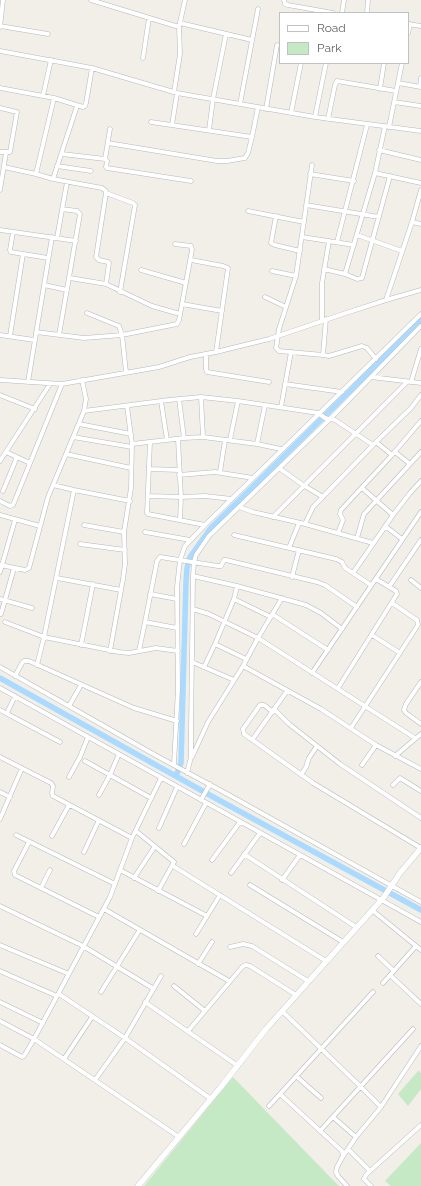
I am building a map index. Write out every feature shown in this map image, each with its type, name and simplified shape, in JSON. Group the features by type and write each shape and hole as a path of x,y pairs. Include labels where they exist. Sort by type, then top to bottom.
{"street":[{"path":"4,0 0,27 48,34"},
{"path":"93,0 149,18 252,40"},
{"path":"172,125 180,54 180,25 185,0"},
{"path":"284,0 285,4 288,5 328,12"},
{"path":"340,12 344,0"},
{"path":"366,12 368,0"},
{"path":"240,104 258,9"},
{"path":"143,58 149,18"},
{"path":"409,24 421,26"},
{"path":"209,130 213,99 226,34"},
{"path":"266,109 277,45"},
{"path":"0,51 92,68 176,92 315,117 421,131"},
{"path":"43,96 51,60"},
{"path":"291,113 301,64"},
{"path":"315,117 326,64"},
{"path":"380,89 384,64"},
{"path":"345,274 375,173 379,150 394,102 402,64"},
{"path":"0,88 54,98 77,106 85,106 92,68"},
{"path":"398,83 420,87 421,78"},
{"path":"328,119 334,85 337,81 396,91"},
{"path":"36,174 54,98"},
{"path":"394,102 421,106"},
{"path":"53,179 77,106"},
{"path":"108,143 217,161 245,158 248,153 258,107"},
{"path":"0,108 17,112 10,152 0,152"},
{"path":"151,122 252,137"},
{"path":"337,242 354,181 367,125"},
{"path":"110,129 105,160 107,161 107,168 191,181"},
{"path":"379,150 421,160"},
{"path":"0,190 6,153"},
{"path":"62,154 105,160"},
{"path":"312,165 296,276 277,336 277,350 329,356 362,346 366,348 376,359"},
{"path":"57,166 91,171"},
{"path":"4,167 66,182 102,188 106,191 106,193 130,202 135,206 120,292"},
{"path":"375,173 421,183"},
{"path":"310,174 354,181"},
{"path":"324,269 345,274 357,279 362,278 380,217 390,176"},
{"path":"57,238 66,182"},
{"path":"386,300 421,190"},
{"path":"106,193 96,257 99,260 108,262 109,264 106,284"},
{"path":"306,205 363,213 380,217"},
{"path":"59,335 70,278 80,212 62,209"},
{"path":"248,211 304,222"},
{"path":"276,216 271,242 274,245 300,251"},
{"path":"412,222 421,224"},
{"path":"0,230 76,241"},
{"path":"13,232 10,251 48,258"},
{"path":"357,235 402,251"},
{"path":"302,237 354,245"},
{"path":"28,382 52,238"},
{"path":"323,355 324,320 322,289 329,241"},
{"path":"36,332 79,338 122,335 177,324 192,250 191,246 175,244"},
{"path":"10,336 23,254"},
{"path":"191,260 228,268 216,352"},
{"path":"141,270 186,283"},
{"path":"272,271 296,276"},
{"path":"70,278 106,284 152,306 180,314"},
{"path":"44,285 67,290"},
{"path":"0,380 62,384 159,367 183,358 216,352 277,336 421,290"},
{"path":"265,297 286,307"},
{"path":"182,304 222,311"},
{"path":"87,313 115,323 121,329 126,372"},
{"path":"174,764 177,721 177,599 185,546 205,524 421,314"},
{"path":"191,762 193,609 192,562 209,536 421,326"},
{"path":"0,335 34,340"},
{"path":"273,517 355,433 409,382 421,349"},
{"path":"281,407 292,352"},
{"path":"206,354 207,372 269,382"},
{"path":"371,377 421,383"},
{"path":"1,566 25,570 29,568 43,510 84,411 86,399 82,380"},
{"path":"0,461 50,384"},
{"path":"0,502 10,506 13,505 62,384"},
{"path":"285,384 342,392"},
{"path":"0,395 35,409"},
{"path":"305,524 311,510 411,408 421,395"},
{"path":"84,411 201,397 281,407 319,414 335,420 410,464"},
{"path":"201,397 203,437"},
{"path":"179,399 184,438"},
{"path":"161,401 167,440"},
{"path":"230,440 238,401"},
{"path":"257,444 265,405"},
{"path":"110,650 121,590 125,550 124,532 130,501 132,445 127,406"},
{"path":"338,533 343,520 340,514 341,510 393,454 421,421"},
{"path":"79,424 131,434"},
{"path":"73,437 132,445 203,437 282,449"},
{"path":"178,439 181,497 180,520"},
{"path":"220,472 225,440"},
{"path":"150,442 147,513 205,524"},
{"path":"6,452 30,464"},
{"path":"357,538 364,514 421,452"},
{"path":"66,454 131,468"},
{"path":"3,491 17,457"},
{"path":"279,468 323,497"},
{"path":"149,469 179,472 220,472 253,478"},
{"path":"353,573 393,515 421,481"},
{"path":"53,485 130,501"},
{"path":"362,488 393,515"},
{"path":"37,664 57,578 74,490"},
{"path":"148,496 205,496 232,499"},
{"path":"239,507 373,543"},
{"path":"312,672 421,512"},
{"path":"0,515 40,526"},
{"path":"0,572 15,520"},
{"path":"289,548 299,523"},
{"path":"84,525 124,532"},
{"path":"385,526 402,539"},
{"path":"145,532 190,540"},
{"path":"234,536 300,550 340,561 345,568 372,585"},
{"path":"389,587 421,540"},
{"path":"80,544 125,550"},
{"path":"292,577 300,550"},
{"path":"139,651 158,558 162,557 220,566 223,561 226,560 325,585 357,606"},
{"path":"1,614 2,600 14,568"},
{"path":"193,576 237,586 311,607 342,629"},
{"path":"57,578 121,590"},
{"path":"338,688 398,594 396,591 376,579"},
{"path":"410,580 421,588"},
{"path":"81,645 93,584"},
{"path":"204,667 234,599 237,586"},
{"path":"150,594 177,599"},
{"path":"185,772 191,762 208,722 243,666 282,598"},
{"path":"234,599 271,615 328,650"},
{"path":"2,600 32,608"},
{"path":"351,728 418,623 417,620 392,603"},
{"path":"193,609 209,614 258,638 415,738"},
{"path":"4,622 44,637 110,650 129,653 156,648 178,651"},
{"path":"145,622 177,628"},
{"path":"372,635 400,653"},
{"path":"215,644 246,659"},
{"path":"14,676 24,661 29,661 134,708 177,721"},
{"path":"192,662 234,680"},
{"path":"243,666 321,709 376,745 421,769"},
{"path":"0,668 155,755 174,764 208,786 390,887 421,902"},
{"path":"421,682 406,704 404,710 421,724"},
{"path":"69,706 82,685"},
{"path":"0,688 300,855 382,898 421,922"},
{"path":"252,740 287,691"},
{"path":"6,713 15,696"},
{"path":"138,1186 238,1066 266,1029 372,910 421,848 319,787 244,734 243,729 260,705 264,705 274,711 340,764 421,818"},
{"path":"0,710 60,742"},
{"path":"395,756 421,734"},
{"path":"69,777 88,737"},
{"path":"362,765 376,745"},
{"path":"301,775 309,758 317,746"},
{"path":"99,795 119,754"},
{"path":"0,757 52,784 52,795 132,838"},
{"path":"85,761 151,798"},
{"path":"0,819 22,768"},
{"path":"0,1045 22,1057 24,1056 104,909 132,838 161,778"},
{"path":"393,785 400,778 421,791"},
{"path":"201,800 208,786"},
{"path":"159,828 177,787"},
{"path":"0,792 10,798"},
{"path":"184,844 206,803"},
{"path":"52,836 69,805"},
{"path":"84,852 99,820"},
{"path":"212,860 240,822"},
{"path":"136,831 174,861 173,866 158,891"},
{"path":"231,873 260,833"},
{"path":"16,836 115,884"},
{"path":"29,842 14,875 99,917"},
{"path":"134,878 155,846"},
{"path":"244,854 356,927"},
{"path":"282,880 300,855"},
{"path":"173,866 326,961"},
{"path":"41,888 50,870"},
{"path":"120,870 206,916"},
{"path":"250,885 343,942"},
{"path":"196,934 220,895"},
{"path":"0,906 83,946 154,989"},
{"path":"104,909 229,981"},
{"path":"372,910 421,950"},
{"path":"101,992 139,930"},
{"path":"198,964 212,942"},
{"path":"230,947 244,944 252,946 308,982"},
{"path":"0,945 69,974"},
{"path":"382,983 416,946"},
{"path":"378,956 421,1004"},
{"path":"188,1031 229,981 243,966 246,965 250,966 296,995"},
{"path":"0,971 58,995 125,1038 211,1099"},
{"path":"95,1080 125,1038 161,976"},
{"path":"174,986 205,1011"},
{"path":"269,1106 373,992"},
{"path":"0,1002 43,1023"},
{"path":"145,1002 238,1066"},
{"path":"282,1011 381,1107"},
{"path":"64,1059 92,1017"},
{"path":"0,1021 34,1039 179,1137"},
{"path":"320,1131 413,1029"},
{"path":"347,1186 338,1176 336,1172 337,1167 356,1137 381,1107 421,1046"},
{"path":"296,1076 321,1098"},
{"path":"280,1094 342,1151 343,1156"},
{"path":"333,1117 356,1137"},
{"path":"371,1186 364,1179 366,1175 421,1125"},
{"path":"348,1149 370,1171"}],"green space":[{"path":"419,1070 421,1074 421,1089 408,1106 398,1094"},
{"path":"233,1077 331,1178 339,1186 144,1186"},
{"path":"421,1143 421,1186 391,1186 385,1181"}],"waterway":[{"path":"176,776 181,763 186,582 187,568 190,557 210,529 421,321"},
{"path":"0,678 215,798 421,910"}]}
